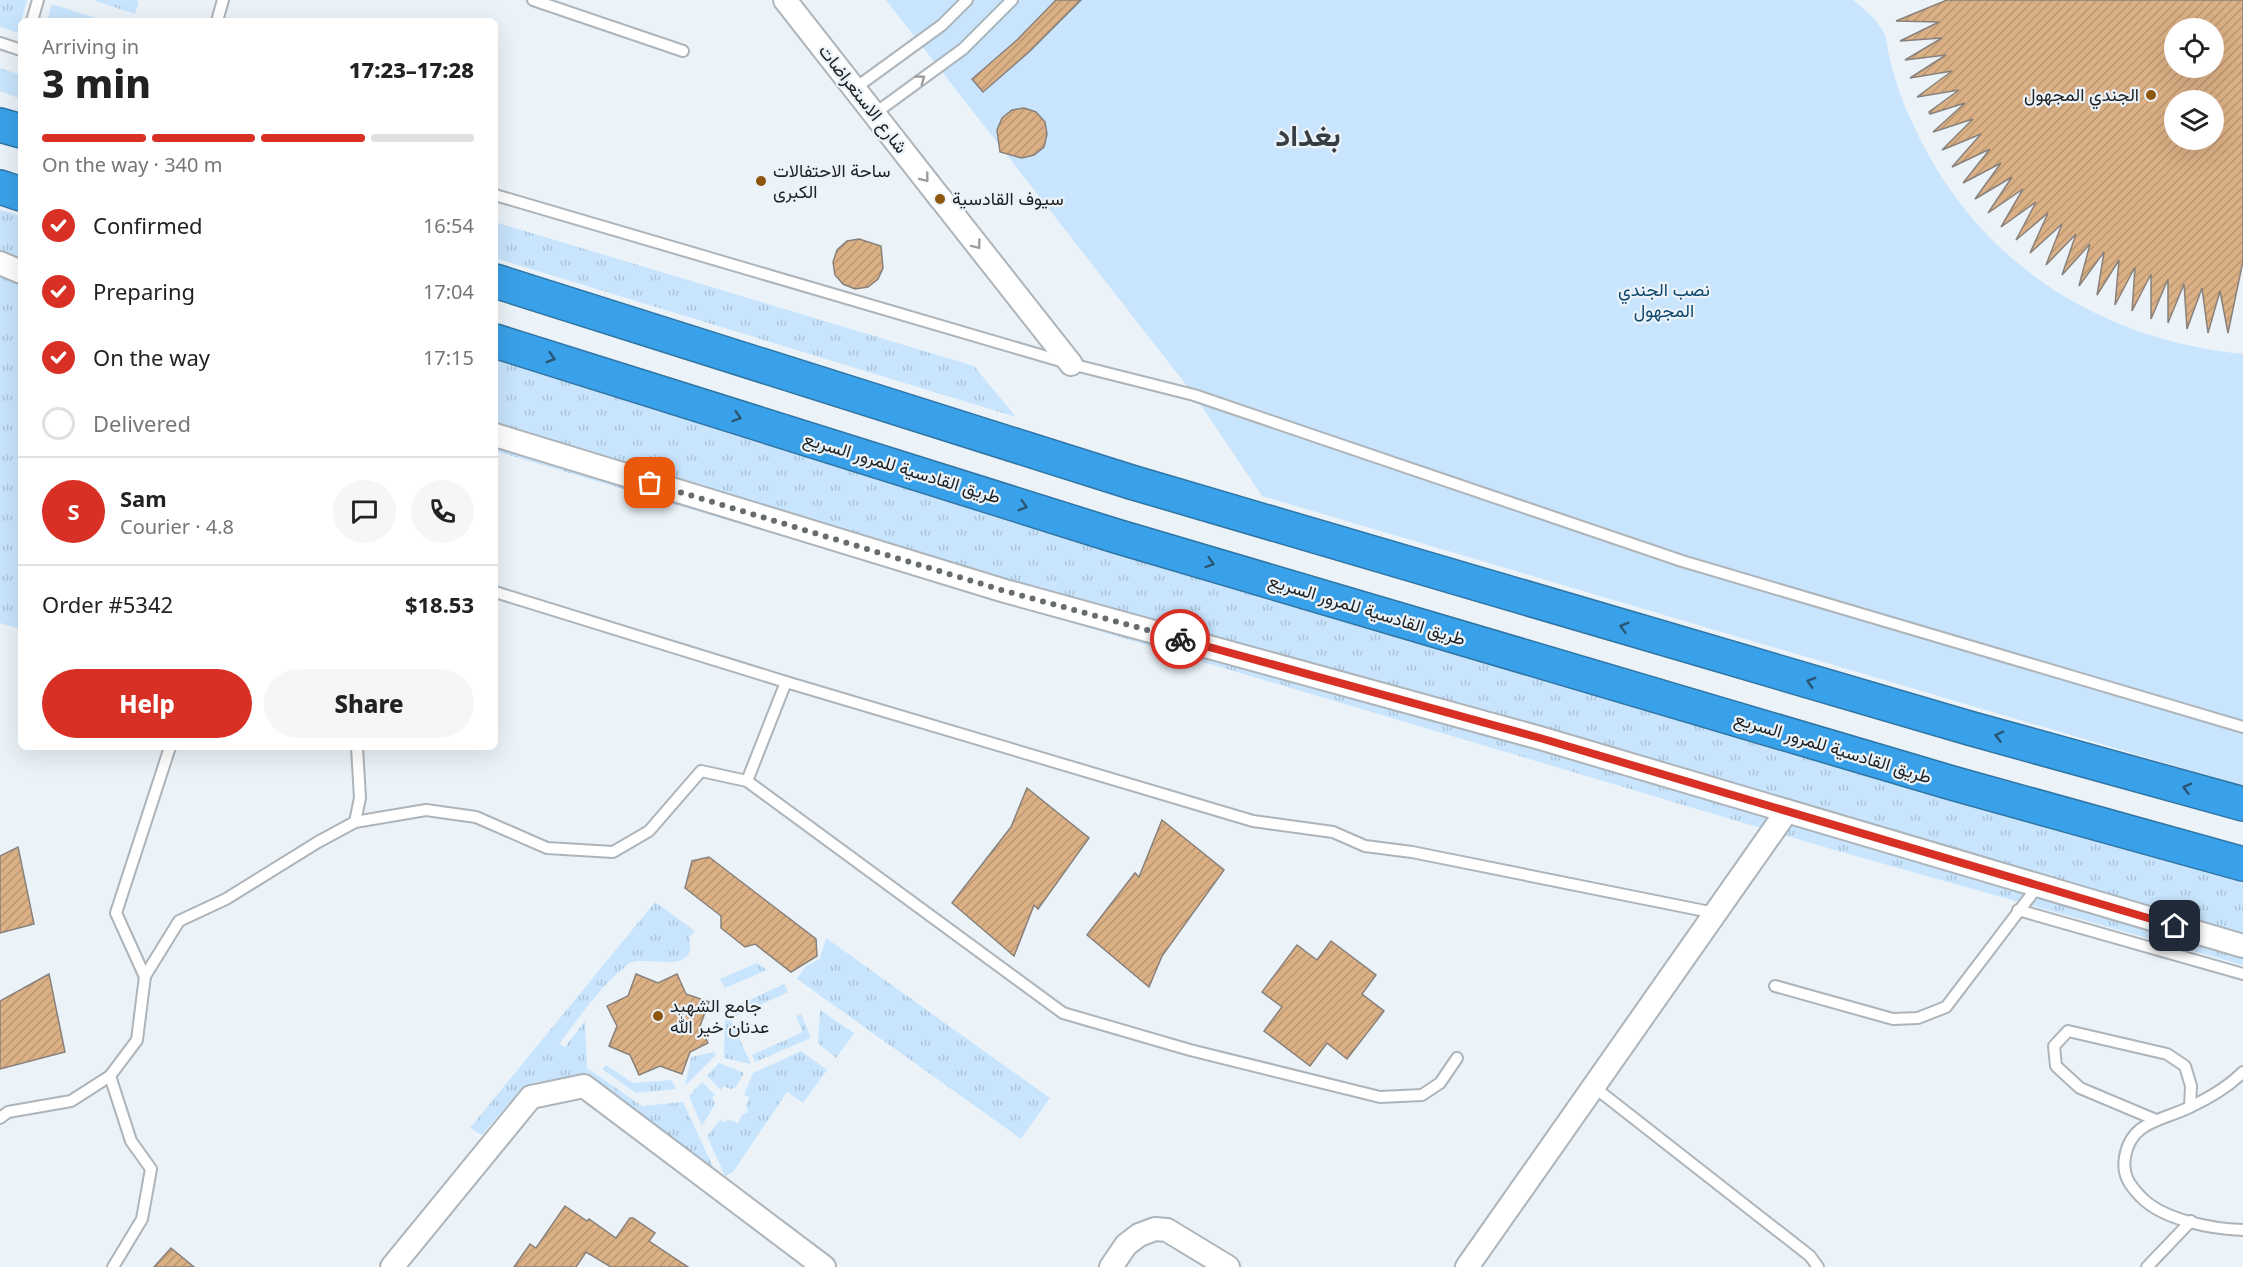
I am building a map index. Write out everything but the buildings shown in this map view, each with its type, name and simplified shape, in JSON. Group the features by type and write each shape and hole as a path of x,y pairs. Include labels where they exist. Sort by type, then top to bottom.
{"highway":[{"path":"0,125 18,130"},
{"path":"0,187 18,195"},
{"path":"0,194 18,196"},
{"path":"498,282 1131,482 1958,725 2243,804"},
{"name":"طريق القادسية للمرور السريع","path":"498,342 1128,539 1952,783 2243,864"}],"street":[{"name":"شارع الاستعراضات","path":"785,0 1071,364"},
{"path":"0,263 18,271"},
{"path":"498,436 1005,591 1540,738 2243,946"},
{"path":"1467,1267 1787,811"},
{"path":"392,1267 531,1097 584,1086 824,1267"},
{"path":"1111,1267 1126,1245 1139,1235 1155,1229 1167,1230 1228,1267"}],"lane":[{"path":"33,18 38,0"},
{"path":"218,18 223,0"},
{"path":"533,0 683,51"},
{"path":"854,89 942,25 967,0"},
{"path":"874,114 963,49 1012,0"},
{"path":"0,43 18,49"},
{"path":"498,196 1071,364 1194,395 1682,561 2243,727"},
{"path":"498,593 786,682 1253,821 1333,832 1365,846 1412,852 1715,913"},
{"path":"747,781 786,682"},
{"path":"145,977 116,914 169,750"},
{"path":"355,822 360,798 357,750"},
{"path":"0,1118 8,1112 71,1101 110,1077 137,1040 145,977 179,921 226,899 355,822 426,810 476,817 547,848 613,852 649,831 701,771 747,781 1063,1013 1190,1050 1380,1097 1422,1095 1440,1083 1457,1058"},
{"path":"1775,987 1893,1019 1918,1017 1946,1007 2038,885"},
{"path":"2018,910 2243,974"},
{"path":"2156,1120 2080,1088 2056,1066 2054,1046 2068,1031 2167,1054 2186,1066 2191,1086 2190,1107"},
{"path":"2243,1072 2236,1079 2190,1107 2156,1120 2133,1134 2127,1147 2123,1167 2129,1185 2151,1208 2218,1229 2243,1230"},
{"path":"110,1077 131,1141 151,1169 142,1219 113,1267"},
{"path":"1593,1087 1810,1256 1818,1267"},
{"path":"2146,1267 2191,1221"}],"green space":[{"path":"0,0 27,0 22,18 18,18 18,33 0,27"},
{"path":"93,0 135,0 139,1 135,14"},
{"name":"نصب الجندي المجهول","path":"886,0 1853,0 1874,19 1884,33 1904,104 1937,169 1968,213 2004,251 2044,283 2089,310 2137,331 2188,345 2243,354 2243,786 1262,496 1194,395"},
{"path":"52,4 96,18 48,18"},
{"path":"0,68 18,74 18,98 0,91"},
{"path":"0,210 18,215 18,628 0,623"},
{"path":"498,223 974,366 1016,417 498,259"},
{"path":"498,358 1957,802 2243,882 2243,965 1838,851 498,452"},
{"path":"655,902 695,931 689,937 690,949 686,957 679,961 638,961 629,964 594,997 559,1044 565,1047 585,1021 587,1068 642,1106 683,1102 713,1167 707,1174 579,1078 535,1082 519,1091 482,1135 470,1128"},
{"path":"826,938 1050,1098 1021,1139 797,979 806,966 820,959"},
{"path":"757,963 767,970 725,988 720,979"},
{"path":"784,984 788,992 734,1017 730,1009"},
{"path":"820,1010 854,1033 836,1058 818,1043"},
{"path":"727,1011 751,1064 724,1058 725,1012"},
{"path":"801,1014 811,1038 755,1062 752,1055 803,1032 796,1016"},
{"path":"801,1051 827,1070 803,1103 787,1092 733,1172 725,1176 707,1136 721,1119 723,1122 730,1120 738,1123 742,1115 748,1112 746,1106 749,1097 744,1095 753,1073"},
{"path":"714,1052 716,1055 685,1086 691,1057"},
{"path":"719,1063 744,1073 736,1087 731,1089 723,1086 721,1090 707,1076"},
{"path":"606,1065 633,1083 672,1080 676,1089 636,1093 602,1069"},
{"path":"702,1082 715,1095 712,1097 715,1104 702,1126 689,1096"}],"way so far":[{"path":"650,483 1005,591 1180,639"}],"place":[{"name":"الجندي المجهول","path":"2151,95"},
{"name":"ساحة الاحتفالات الكبرى","path":"761,181"},
{"name":"سيوف القادسية","path":"940,199"},
{"name":"جامع الشهيد عدنان خير الله","path":"658,1016"}],"district":[{"name":"بغداد","path":"1308,136"}],"route":[{"path":"1180,639 1540,738 2175,926"}]}
